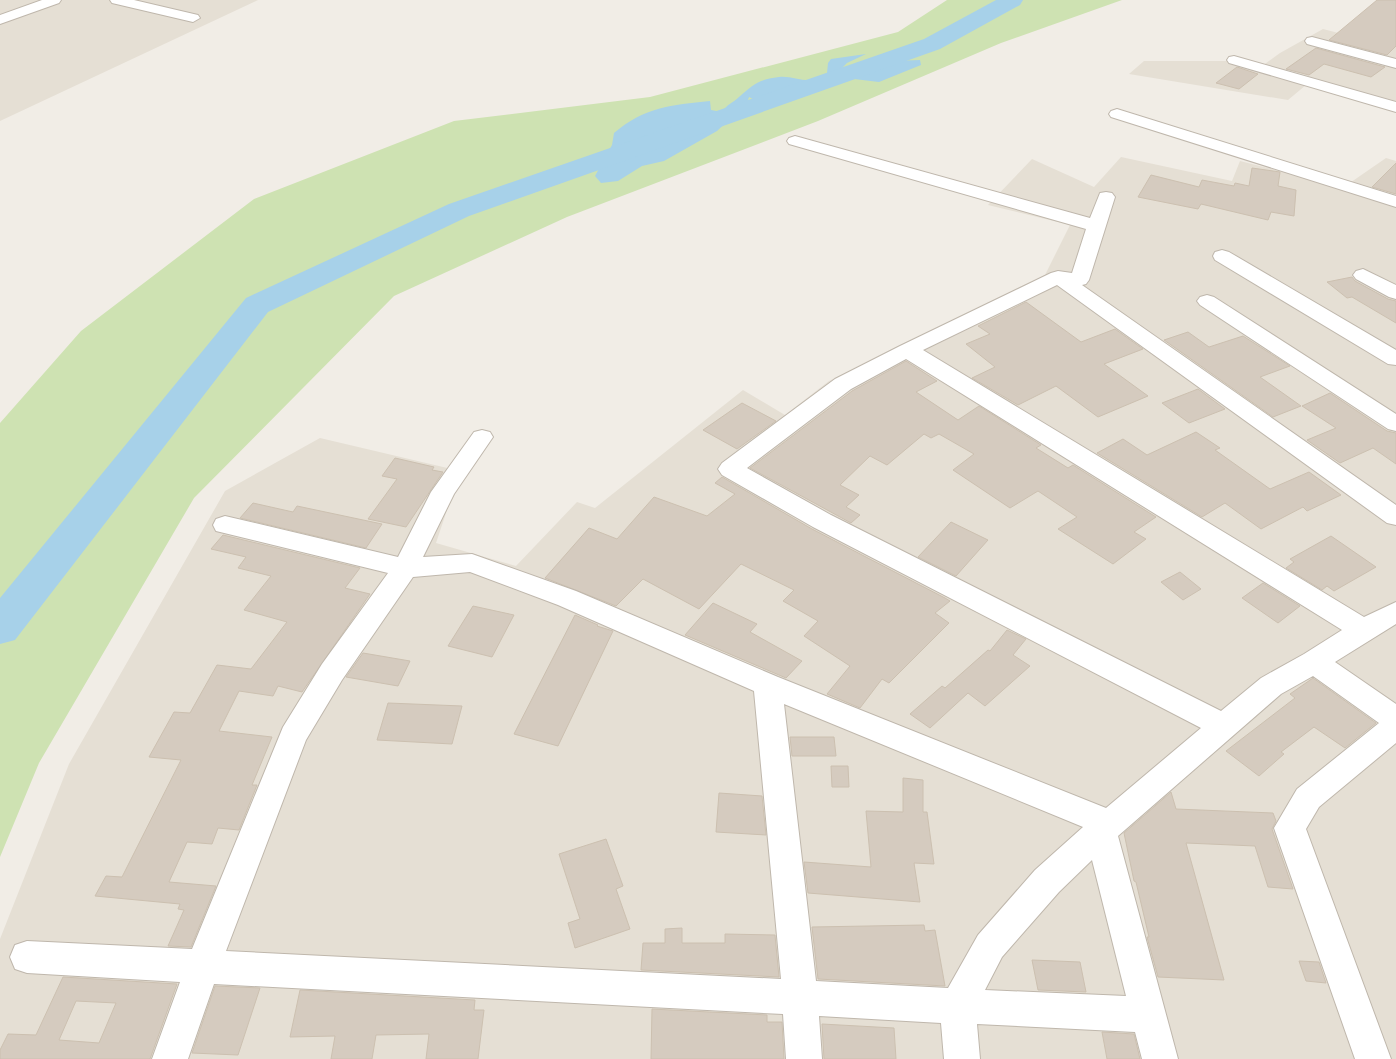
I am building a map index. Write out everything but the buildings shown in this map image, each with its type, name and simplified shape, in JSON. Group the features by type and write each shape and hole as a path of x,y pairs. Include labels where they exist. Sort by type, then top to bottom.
{"street":[{"path":"0,20 54,0"},
{"path":"117,0 193,18"},
{"path":"1312,42 1396,64"},
{"path":"1234,60 1396,107"},
{"path":"1117,114 1396,202"},
{"path":"795,141 1097,226"},
{"path":"1106,197 1079,280 1058,277 907,350 843,384 730,469 822,521 1222,726"},
{"path":"1222,256 1396,359"},
{"path":"1363,275 1396,293"},
{"path":"1058,277 1396,517"},
{"path":"1207,301 1396,424"},
{"path":"907,350 1363,630"},
{"path":"170,1059 203,965 293,736 332,672 405,568 443,492 482,437"},
{"path":"225,525 405,568 472,563 566,598 1106,827"},
{"path":"962,1059 957,1006 990,946 1047,881 1222,726 1271,686 1396,612"},
{"path":"1314,662 1396,720"},
{"path":"768,685 800,999 804,1059"},
{"path":"1374,1059 1290,828 1308,798 1396,726"},
{"path":"1106,827 1160,1059"},
{"path":"27,957 203,965 800,999 1150,1015"}],"shaded area":[{"path":"0,0 258,0 0,121"},
{"path":"1396,27 1396,112 1306,85 1288,100 1129,74 1144,61 1230,61 1258,69 1280,53 1323,29 1369,41"},
{"path":"1121,157 1232,181 1240,161 1344,187 1386,158 1396,161 1396,1059 0,1059 0,939 69,764 225,491 320,438 460,471 436,543 516,566 577,502 595,508 743,390 785,415 829,381 1045,275 1070,225 988,205 1032,159 1094,187"}],"green space":[{"path":"947,0 1122,0 1001,43 818,121 567,217 394,296 194,498 39,763 0,857 0,423 81,331 254,199 454,121 650,97 898,32"}],"water":[{"path":"866,54 847,63 840,70 848,72 865,69 867,65 873,63 894,61 920,60 921,65 879,82 854,79 799,87 786,93 779,101 764,105 749,97 747,103 756,107 733,116 717,131 664,161 642,166 618,181 601,183 595,176 612,145 614,133 625,124 648,113 671,106 710,101 711,110 722,112 748,89 761,81 779,77 815,80 827,73 828,63 831,59"}],"waterway":[{"path":"0,628 257,305 459,210 932,44 1012,0"}]}
